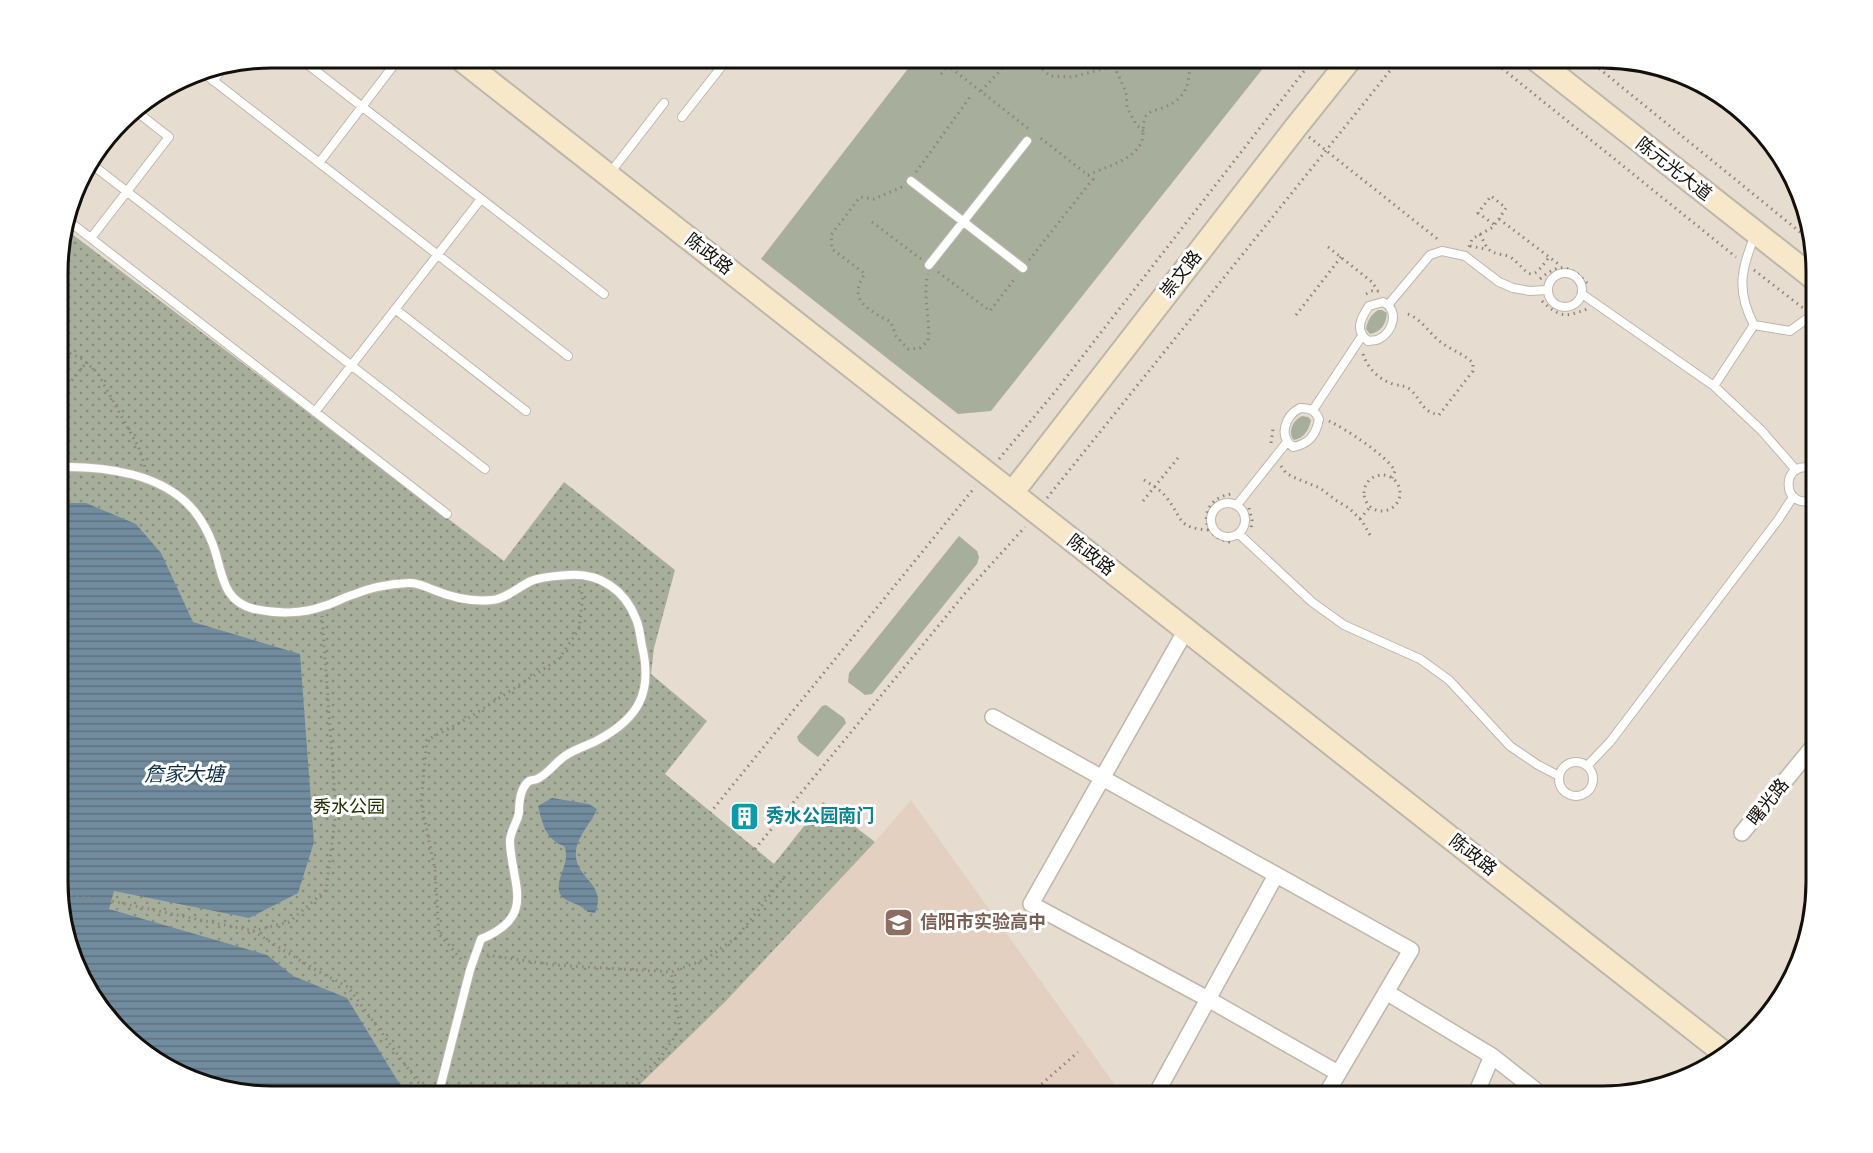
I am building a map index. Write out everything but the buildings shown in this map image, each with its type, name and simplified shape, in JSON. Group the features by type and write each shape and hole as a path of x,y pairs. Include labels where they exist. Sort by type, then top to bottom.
{"street":[{"name":"陈政路","path":"474,68 1718,1049"},
{"name":"崇文路","path":"1012,493 1341,68"},
{"name":"陈元光大道","path":"1547,68 1805,272"},
{"path":"1186,630 1032,904 1208,999 1338,1073"},
{"path":"993,717 1411,950 1331,1085"},
{"name":"曙光路","path":"1742,833 1805,756"},
{"path":"1161,1085 1276,875"},
{"path":"1386,992 1492,1056 1529,1085"},
{"path":"1480,1085 1492,1056"}],"lane":[{"path":"312,68 603,294"},
{"path":"319,163 392,68"},
{"path":"682,117 720,68"},
{"path":"213,81 218,75"},
{"path":"209,77 568,356"},
{"path":"609,176 664,103"},
{"path":"91,238 169,137 141,115"},
{"path":"929,265 1027,141"},
{"path":"96,168 485,469"},
{"path":"911,181 1023,268"},
{"path":"315,412 481,199"},
{"path":"73,224 447,514"},
{"path":"1754,325 1745,309 1742,288 1744,263 1756,233"},
{"path":"1390,303 1430,255 1442,251 1465,256 1499,282 1513,288 1530,291 1547,290"},
{"path":"1566,273 1574,275 1580,281 1582,294 1576,304 1568,308 1552,303 1547,290 1551,279 1557,274 1566,273"},
{"path":"1582,294 1714,386 1761,430 1796,470"},
{"path":"1376,303 1390,303 1394,313 1393,321 1379,339 1368,341 1362,336 1360,323 1369,306 1376,303"},
{"path":"395,309 526,411"},
{"path":"1754,325 1790,331 1805,320"},
{"path":"1714,386 1754,325"},
{"path":"1313,410 1362,336"},
{"path":"1307,408 1313,410 1319,419 1310,439 1304,445 1293,447 1287,442 1284,429 1294,411 1307,408"},
{"path":"1237,505 1287,442"},
{"path":"68,468 112,470 149,480 177,495 194,511 213,543 227,591 236,603 267,612 286,613 322,607 380,586 412,583 465,600 501,599 515,589 541,578 575,575 592,576 607,582 625,598 638,622 645,659 646,681 636,709 627,722 598,740 568,754 539,778 529,781 521,792 518,819 509,840 517,880 518,907 503,926 481,939 470,970 441,1086"},
{"path":"1805,468 1796,470 1788,481 1788,490 1793,497 1800,502 1805,502"},
{"path":"1587,766 1610,741 1778,520 1793,497"},
{"path":"1229,502 1237,505 1243,511 1246,519 1244,528 1239,534 1231,538 1216,533 1211,526 1210,517 1214,509 1229,502"},
{"path":"1239,534 1312,602 1344,625 1420,658 1449,680 1510,746 1558,776"},
{"path":"1577,761 1587,766 1594,778 1592,787 1587,793 1579,797 1564,792 1559,784 1558,776 1562,768 1577,761"}],"path":[{"path":"941,74 946,68"},
{"path":"951,68 1093,179 990,311 932,267 926,284 925,296 929,320 928,341 920,348 908,349 896,336 891,322 875,314 859,300 857,290 865,274 832,249 831,235 860,197 874,199 911,181 970,97"},
{"path":"981,91 1003,68"},
{"path":"1041,68 1050,76 1072,77 1106,68"},
{"path":"1115,68 1126,92 1127,108 1136,124 1144,132"},
{"path":"1088,175 1113,165 1131,154 1141,144 1144,118 1176,102 1185,93 1190,78 1190,68"},
{"path":"710,813 1054,393 1306,68"},
{"path":"755,849 967,591 1021,532 1392,68"},
{"path":"1502,68 1744,263 1805,307"},
{"path":"1599,68 1802,234"},
{"path":"1296,127 1447,246"},
{"path":"1477,253 1468,249 1472,239 1495,225 1506,208 1491,196 1478,213 1495,225"},
{"path":"1499,218 1562,267 1576,272 1593,290"},
{"path":"872,222 929,265"},
{"path":"1480,234 1486,249 1496,256 1509,256 1525,272 1538,273 1549,257"},
{"path":"1328,247 1372,282 1377,291 1390,303 1405,313 1412,314 1437,339 1468,358 1473,363 1473,371 1439,415 1422,406 1409,389 1382,379 1365,362 1365,353 1359,359"},
{"path":"1296,315 1341,258"},
{"path":"1539,280 1550,270 1562,267"},
{"path":"1362,299 1372,291 1387,290"},
{"path":"1540,298 1554,312 1562,315 1590,308"},
{"path":"1401,322 1405,307"},
{"path":"68,353 97,372 139,448 149,480"},
{"path":"68,385 86,363"},
{"path":"1325,419 1348,431 1389,463 1395,471 1392,478"},
{"path":"1271,446 1270,435 1274,425"},
{"path":"1143,501 1178,458"},
{"path":"1274,459 1293,477 1320,488 1349,508 1360,519 1370,536"},
{"path":"1276,470 1285,461"},
{"path":"1381,474 1392,478 1399,486 1401,494 1399,501 1387,511 1379,511 1370,507 1364,496 1364,488 1368,481 1373,476 1381,474"},
{"path":"1144,480 1167,497 1178,518 1187,526 1197,530 1209,530"},
{"path":"1236,494 1220,497 1208,510 1205,520 1209,530 1222,540 1238,547"},
{"path":"1250,504 1251,531"},
{"path":"1360,519 1370,507"},
{"path":"470,970 439,934 435,870 421,802 427,740 467,718 559,659 579,629 583,597 575,575"},
{"path":"253,931 289,922 326,890 336,812 322,607"},
{"path":"476,953 554,965 671,972 706,959 736,938 786,875"},
{"path":"68,894 111,901 253,931 348,987 418,1082 424,1086"},
{"path":"631,1086 660,1058 680,1029 671,972"},
{"path":"1040,1085 1077,1052"}],"shaded area":[{"name":"信阳市实验高中","path":"911,800 1115,1085 639,1086 725,1002 875,842"}],"green space":[{"path":"909,68 1263,68 991,411 958,414 761,259"},
{"name":"秀水公园","path":"71,233 504,561 564,482 675,570 654,648 651,674 707,721 665,774 774,864 823,802 875,842 725,1002 639,1086 271,1086 245,1084 218,1079 169,1058 137,1035 118,1016 88,972 78,947 69,908 68,271"},
{"path":"1378,310 1387,313 1385,321 1380,329 1370,334 1366,329 1367,324"},
{"path":"1302,416 1311,420 1310,424 1303,435 1294,440 1291,434 1292,427"},
{"path":"959,536 977,551 979,557 977,564 872,694 865,695 848,682 849,673"},
{"path":"826,705 844,718 846,723 818,757 799,742 797,737 822,706"}],"water":[{"name":"詹家大塘","path":"68,503 86,503 136,524 161,553 193,622 300,654 314,842 298,893 249,918 114,891 109,909 267,955 293,976 347,998 401,1086 271,1086 218,1079 193,1070 169,1058 137,1035 118,1016 88,972 78,947 69,908"},
{"path":"552,798 589,804 597,809 580,838 576,850 578,865 597,895 598,903 595,913 588,912 560,894 559,882 566,852 564,846 549,835 541,819 538,806"}],"place":[{"name":"秀水公园南门","path":"745,816"},
{"name":"信阳市实验高中","path":"899,922"}]}
